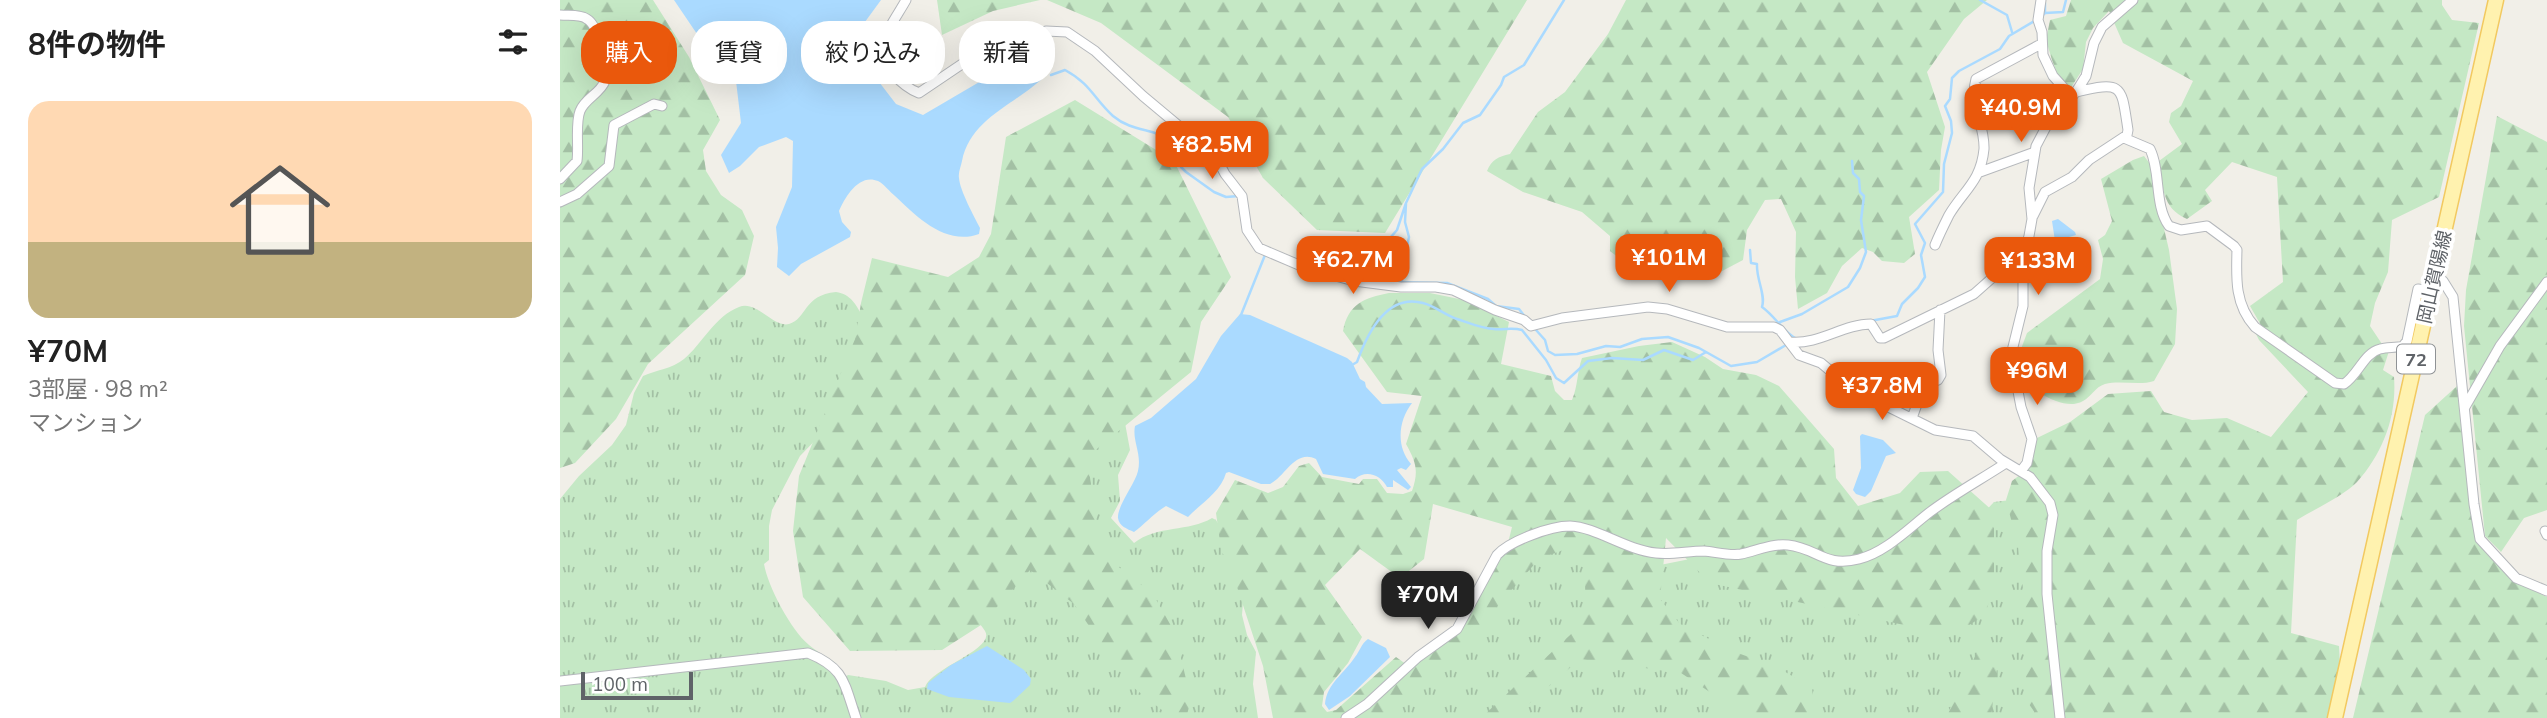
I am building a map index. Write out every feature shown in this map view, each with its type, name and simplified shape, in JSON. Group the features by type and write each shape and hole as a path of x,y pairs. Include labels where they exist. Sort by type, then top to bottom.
{"main road":[{"name":"岡山賀陽線","path":"2344,718 2496,0"},
{"name":"岡山賀陽線","path":"2335,718 2505,0"}],"street":[{"path":"906,0 883,46 884,57 896,78 909,89 919,93 962,64 994,47 1046,31 1067,32 1095,51 1143,96 1216,157 1242,197 1247,230 1259,248 1331,275 1380,285 1453,290 1524,320 1531,326 1562,318 1648,307 1667,309 1727,327 1774,327 1780,330 1799,355 1821,363 1852,389 1935,430 1973,436 2006,464 2030,477 2050,503 2053,515 2047,551 2047,594 2060,718"},
{"path":"2042,0 2038,19 2042,32 2043,55 2053,76 2074,94"},
{"path":"2021,471 2026,463 2032,439 2021,407 2011,355 2023,306 2022,257 2032,219 2029,188 2035,152 2040,135 2074,94 2090,66 2094,43 2102,27 2133,0"},
{"path":"560,15 583,16 595,27 600,40 605,81 580,111 577,161 560,178"},
{"path":"1934,245 1948,216 1974,184 1980,172 1984,140 1973,98 1976,79 2041,44"},
{"path":"2032,219 2045,192 2072,177 2089,160 2123,138 2128,130 2122,93 2118,88 2102,86 2074,94"},
{"path":"560,202 577,194 609,166 614,125 654,104 662,106"},
{"path":"2123,138 2150,149 2155,162 2162,208 2169,226 2181,230 2207,226 2237,250 2238,297 2246,317 2255,327 2335,383 2344,384 2351,380 2371,353 2403,346 2407,341 2418,289 2437,286 2453,297 2480,539 2516,578 2547,591"},
{"path":"1980,172 2035,152"},
{"path":"1790,342 1811,341 1860,324 1871,324 1880,338 1884,338 1974,294 2008,263 2022,257"},
{"path":"2465,407 2500,346 2547,282"},
{"path":"1912,418 1924,385 1938,380 1941,375 1938,350 1940,310"},
{"path":"1346,718 1367,704 1418,657 1457,629 1491,565 1506,546 1554,528 1570,526 1620,544 1659,554 1701,551 1733,555 1777,545 1789,545 1831,562 1846,562 1872,555 1931,511 2006,464"},
{"path":"560,681 808,653 827,660 838,670 856,718"}],"green space":[{"path":"560,0 653,0 666,21 581,21 581,84 677,84 677,38 691,61 691,84 702,84 720,120 703,150 706,171 721,195 742,210 754,236 745,275 648,364 616,419 575,463 560,468"},
{"path":"937,0 1040,0 993,11 972,21 959,21 959,27 945,34 945,21 940,21"},
{"path":"1047,0 1527,0 1385,233 1317,230 1263,178 1228,117 1101,23"},
{"path":"1626,0 1987,0 1964,19 1927,72 1945,127 1939,190 1909,217 1915,254 1904,263 1882,261 1873,252 1862,248 1842,266 1827,293 1798,309 1795,277 1796,232 1781,199 1765,200 1747,230 1743,260 1707,279 1655,254 1619,258 1610,251 1610,236 1582,212 1523,192 1487,171 1496,159 1510,154 1538,112 1565,92 1608,34"},
{"path":"2071,0 2442,0 2442,5 2452,20 2479,23 2439,197 2392,220 2388,272 2375,303 2370,326 2382,344 2344,380 2335,379 2262,327 2250,306 2283,282 2277,177 2232,162 2205,190 2212,201 2187,219 2172,209 2165,195 2159,161 2182,144 2169,122 2171,113 2181,106 2193,81 2123,43 2109,11 2093,28 2086,42 2083,69 2070,89 2060,81 2046,40 2050,20 2066,16"},
{"path":"1075,100 1174,161 1231,277 1201,322 1191,372 1087,457 1101,553 1153,594 1175,633 1191,700 1186,718 1172,718 1129,684 1074,604 1030,570 981,625 942,650 850,651 803,597 793,531 799,476 855,339 872,258 948,277 979,257 991,234 1006,137"},
{"path":"2497,116 2547,142 2547,510 2524,518 2501,552 2485,536 2464,326 2466,290"},
{"path":"2144,156 2151,165 2169,250 2177,309 2175,344 2154,381 2105,384 2080,403 2070,404 2048,398 2037,390 2028,378 2018,357 2027,333 2100,279 2103,259 2098,240 2105,235 2112,221 2101,179"},
{"path":"836,292 849,298 863,317 830,425 800,456 772,510 769,560 764,564 781,608 802,638 834,662 845,677 848,675 886,681 908,690 925,687 939,672 973,651 986,638 985,631 974,617 925,581 1125,423 1130,450 1118,475 1120,501 1111,518 1134,543 1153,533 1193,525 1212,518 1216,520 1224,533 1244,590 1242,615 1247,635 1256,652 1253,684 1258,718 560,718 560,499 579,476 612,445 626,425 634,393 643,376 684,359 716,323 739,307 752,307 777,322 789,324 799,317 811,302 825,294"},
{"path":"1430,293 1464,300 1509,322 1501,364 1551,376 1555,391 1564,400 1572,400 1582,358 1639,346 1672,342 1705,357 1723,369 1756,375 1779,386 1834,449 1836,478 1858,506 1900,493 1920,472 1948,471 1994,512 1994,578 1986,614 1962,630 1918,628 1710,583 1666,538 1660,599 1680,624 1732,651 1777,667 1812,688 1815,718 1737,718 1728,704 1681,673 1580,659 1513,718 1481,718 1584,622 1584,573 1574,546 1539,559 1426,687 1386,718 1273,718 1263,666 1237,587 1221,549 1216,513 1235,480 1268,493 1283,487 1299,466 1309,463 1322,477 1359,484 1363,479 1377,479 1387,493 1403,494 1412,491 1415,467 1406,444 1422,396 1387,392 1343,331 1353,308 1380,295","holes":["1433,504 1512,527 1507,547 1498,557 1457,631 1410,667 1396,657 1336,710 1327,712 1322,706 1324,692 1348,663 1362,637 1325,585 1360,549 1400,578 1424,559"]},
{"path":"2253,328 2345,387 2357,379 2373,356 2389,351 2383,370 2394,377 2390,420 2381,446 2366,471 2345,492 2297,520 2291,633 2339,646 2340,665 2327,718 2037,718 2026,700 2024,597 2018,546 2006,500 2012,481 2030,467 2037,438 2070,422 2108,394 2151,391 2164,412 2192,420 2227,418 2271,437 2308,392 2259,340"},
{"path":"2457,386 2469,501 2476,540 2514,581 2547,597 2547,718 2353,718 2425,415"},
{"path":"2019,499 2050,718 1361,718 1552,537 1650,567 1700,557 1976,521 1994,502"},
{"path":"2000,643 1991,718 1857,718 1948,713 1980,646"}],"water":[{"path":"674,0 881,0 866,21 801,21 801,84 881,84 896,104 923,115 976,84 1037,84 986,121 975,132 967,146 959,178 980,228 979,234 967,237 944,233 923,220 880,182 865,180 849,193 839,211 842,222 851,232 850,237 801,264 789,276 777,267 776,227 792,187 793,141 786,137 759,147 729,173 721,155 741,123 736,84 787,84 787,21 691,21 691,25"},
{"path":"2058,219 2076,235 2055,241 2052,221"},
{"path":"1240,314 1250,315 1347,358 1366,387 1382,404 1412,403 1404,418 1401,434 1403,450 1411,464 1406,470 1397,470 1411,487 1408,490 1393,480 1393,487 1387,487 1381,479 1368,474 1355,479 1323,474 1316,459 1309,457 1296,460 1270,484 1261,484 1226,473 1215,492 1188,517 1166,506 1134,532 1122,525 1118,513 1139,465 1135,426 1151,418 1196,379 1221,336"},
{"path":"1862,434 1883,440 1896,453 1886,456 1871,491 1865,497 1853,490 1861,468"},
{"path":"1368,639 1386,648 1390,657 1350,696 1329,710 1325,704 1329,690"},
{"path":"987,646 1024,670 1031,679 1030,685 1013,701 1010,703 949,697 927,689 928,683 951,665"}],"waterway":[{"path":"1402,282 1409,237 1405,222 1406,203 1422,169 1443,149 1463,123 1480,115 1504,77 1524,65 1564,0"},
{"path":"1980,0 2007,15 2012,32"},
{"path":"2041,17 2045,13 2063,12 2066,0"},
{"path":"2045,3 2045,13"},
{"path":"1870,321 1897,316 1902,304 1925,277 1921,255 1925,243 1915,224 1943,192 1944,164 1952,133 1945,106 1950,99 1952,78 1959,71 2000,49 2009,36 2036,20"},
{"path":"1055,74 1065,70 1074,75 1120,121 1169,139 1181,167 1214,192 1226,197 1239,196"},
{"path":"1780,322 1802,314 1848,287 1860,268 1866,252 1861,220 1864,196 1860,192 1859,179 1853,173 1852,161"},
{"path":"1337,272 1353,267 1376,254 1397,230 1406,203"},
{"path":"1750,250 1751,263 1757,264 1763,297 1762,307 1797,339"},
{"path":"1241,315 1265,255"},
{"path":"1348,275 1362,278"},
{"path":"1397,282 1447,283 1488,299 1496,306 1519,309 1526,318"},
{"path":"1352,365 1357,362 1366,340 1380,318 1399,304 1410,302 1427,304 1481,327 1522,330 1546,360 1556,378 1564,383 1588,361 1612,358 1643,360 1664,350 1693,360 1706,352"},
{"path":"1536,330 1545,340 1548,351 1555,355 1577,354 1606,346 1620,347 1642,339 1668,337 1699,348 1731,366 1757,362 1786,345"}]}
